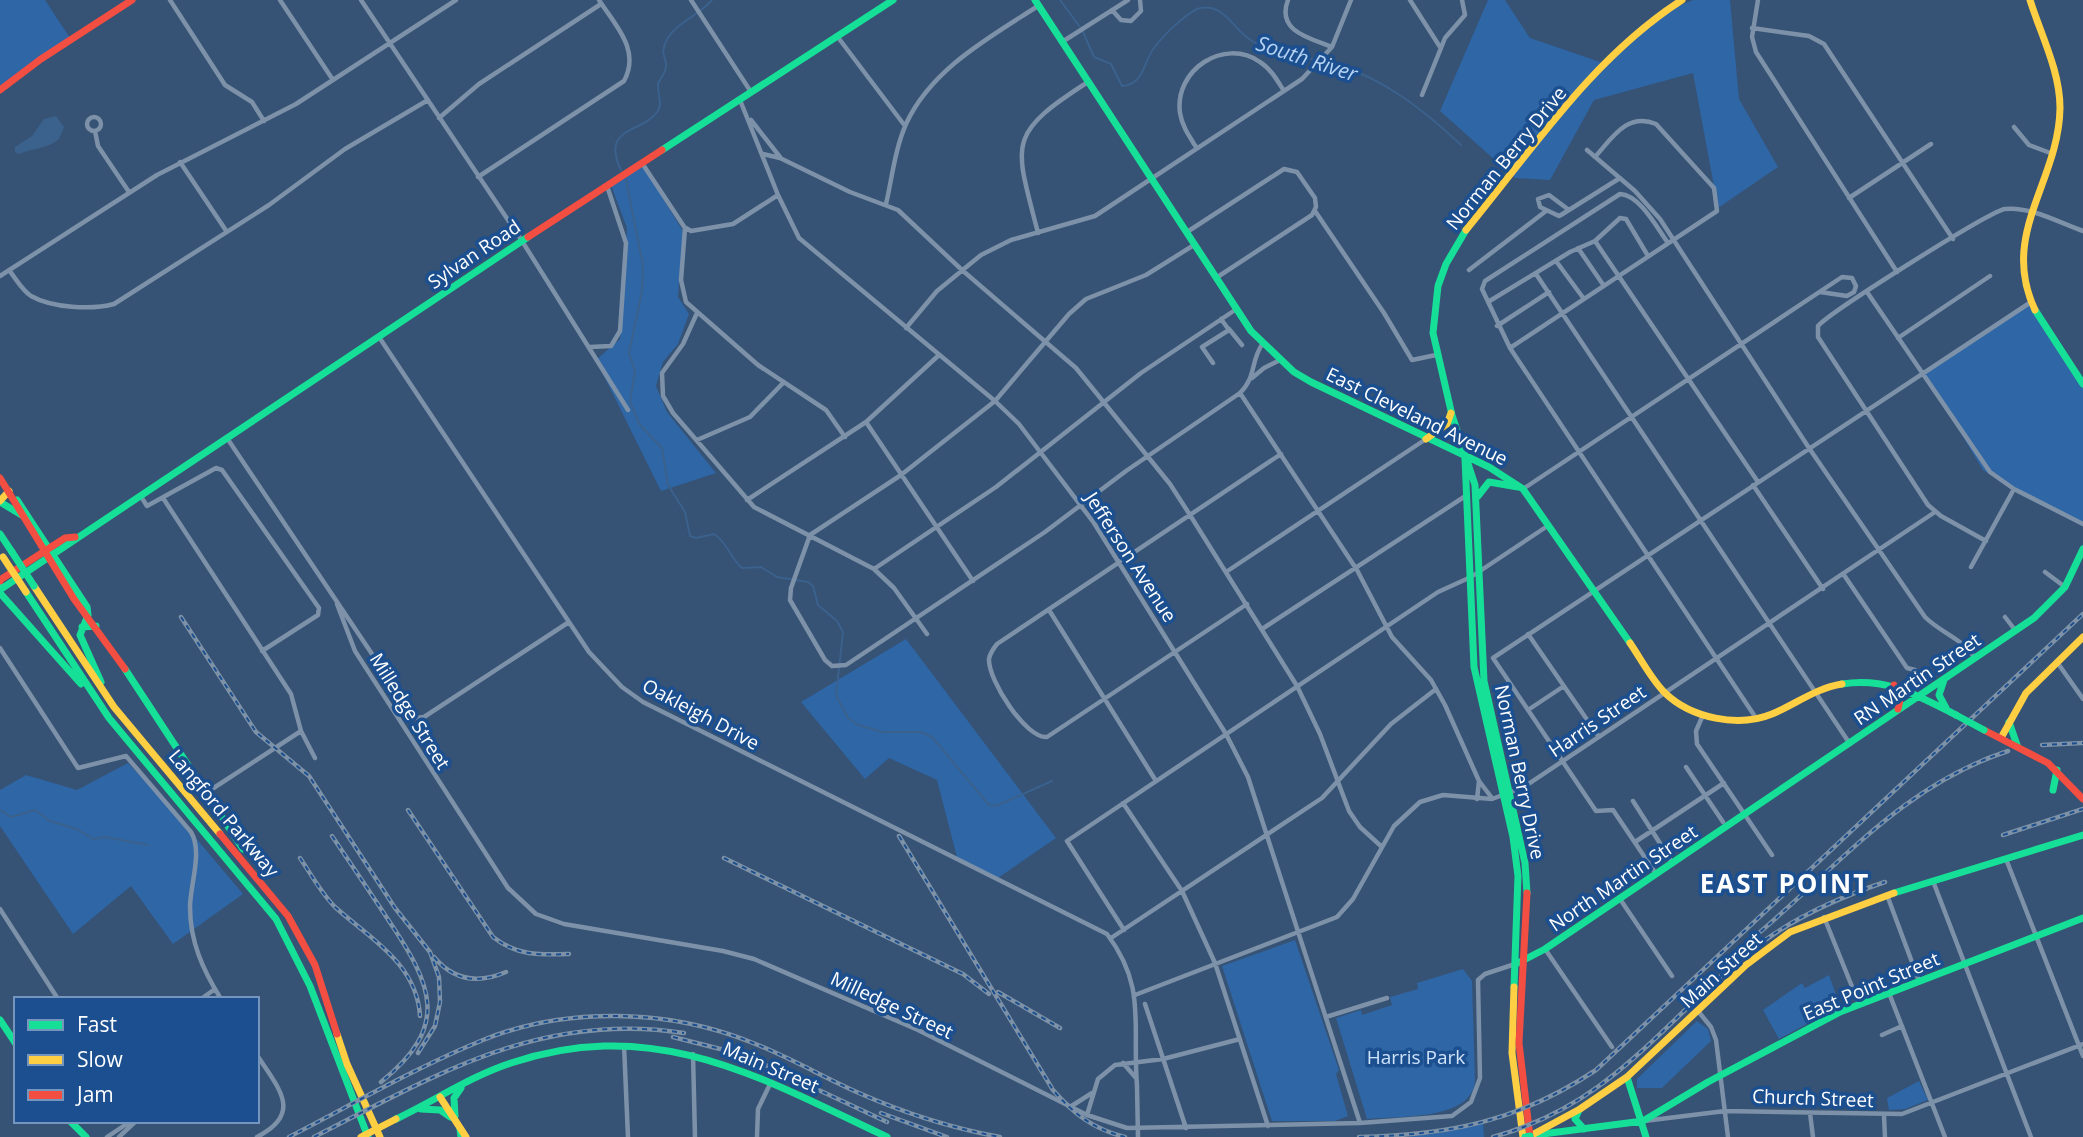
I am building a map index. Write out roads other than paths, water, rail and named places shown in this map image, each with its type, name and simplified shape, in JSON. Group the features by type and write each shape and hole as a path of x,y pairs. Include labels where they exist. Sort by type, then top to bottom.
{"main road":[{"path":"0,90 41,59 132,0"},
{"name":"Sylvan Road","path":"0,585 893,0"},
{"name":"Norman Berry Drive","path":"1507,794 1484,681 1476,502 1471,469 1436,355 1434,309 1438,286 1446,264 1463,234 1608,58 1657,16 1682,0"},
{"path":"2030,0 2058,91 2059,122 2053,154 2021,260 2023,281 2031,302 2083,384"},
{"name":"East Cleveland Avenue","path":"1037,3 1235,310 1263,343 1280,360 1311,382 1510,478 1523,489 1550,524 1665,692 1703,715"},
{"path":"1426,439 1447,424 1451,411"},
{"name":"Norman Berry Drive","path":"1466,457 1474,667 1523,848 1528,892 1519,962 1519,1052 1530,1136"},
{"path":"0,478 30,520 48,554"},
{"path":"1476,502 1480,489 1489,482 1523,489"},
{"path":"0,501 5,499 9,491"},
{"path":"9,491 20,514 243,849"},
{"path":"0,501 30,520"},
{"name":"Langford Parkway","path":"0,534 114,707 288,916 314,965 347,1064 380,1136"},
{"name":"RN Martin Street","path":"1745,814 2045,610 2065,587 2083,549"},
{"name":"Langford Parkway","path":"1,555 109,718 276,919 306,976 368,1137"},
{"path":"0,585 15,613 59,657 109,718"},
{"path":"88,615 82,627 83,646 114,707"},
{"path":"82,627 96,625"},
{"path":"2001,738 2026,693 2083,637"},
{"path":"1703,715 1740,721 1779,711 1814,692 1853,680 1894,685 2018,746 2057,770 2083,799"},
{"path":"1945,680 1939,699 1954,715"},
{"path":"1894,685 1900,700 1896,712"},
{"path":"1988,731 2009,722"},
{"path":"2009,722 2018,746"},
{"path":"2053,790 2057,770"},
{"name":"North Martin Street","path":"1519,962 1545,949 1745,814"},
{"name":"Main Street","path":"1530,1136 1580,1109 1627,1077 1763,950 1790,932 1887,895 2083,835"},
{"name":"East Point Street","path":"1643,1121 1721,1076 1858,1004 2083,918"},
{"path":"0,1020 14,1041"},
{"name":"Main Street","path":"361,1137 511,1063 553,1051 624,1045 693,1053 735,1065 887,1137"},
{"path":"1627,1077 1646,1137"},
{"path":"460,1130 453,1100 466,1083"},
{"path":"440,1097 460,1130"},
{"path":"1580,1109 1575,1119 1584,1129"},
{"path":"416,1110 440,1110 460,1130"},
{"name":"Church Street","path":"1530,1136 1643,1121"},
{"path":"73,1123 86,1137"}],"street":[{"path":"170,0 225,85 252,102 264,121"},
{"path":"280,0 333,80"},
{"path":"361,0 522,241 628,410"},
{"path":"0,276 129,192 180,162 264,121 333,80 456,0"},
{"path":"691,0 751,92"},
{"path":"1062,42 1128,0"},
{"path":"1112,10 1121,20 1131,21 1141,11 1140,0"},
{"path":"1288,0 1285,16 1292,30 1332,47"},
{"path":"906,328 937,291 995,247 1095,215 1313,71 1332,47 1351,0"},
{"path":"1410,0 1440,47"},
{"path":"1422,95 1440,47 1465,15 1462,0"},
{"path":"1758,0 1752,28 1753,46 1759,59 1898,272"},
{"path":"439,118 478,84 600,2 630,51 629,67 617,86 478,177"},
{"path":"886,204 905,126 923,97 952,66 1037,3"},
{"path":"1752,28 1809,36 1824,44 1953,239"},
{"path":"837,36 905,126"},
{"path":"1196,147 1182,123 1180,100 1188,78 1205,61 1227,53 1250,56 1268,68 1284,91"},
{"path":"1038,233 1022,170 1023,142 1041,113 1088,81"},
{"name":"Jefferson Avenue","path":"740,99 778,195 804,243 995,401 1040,451 1082,505 1226,734 1248,777 1360,1123"},
{"path":"9,270 23,290 37,299 104,307 124,300 345,149 428,100"},
{"path":"748,116 780,158"},
{"path":"1510,348 1717,211 1718,201 1714,188 1662,128 1650,121 1631,122 1619,130 1595,157"},
{"path":"2014,127 2029,145 2053,154"},
{"path":"95,131 98,146 129,192"},
{"path":"1849,198 1931,144"},
{"path":"1587,150 1649,205 1809,449 1925,617 1934,626 1961,641 1976,658"},
{"path":"762,154 780,158 850,192 886,204 908,218 962,270 1047,341 1104,401 1190,515 1247,604 1297,686 1320,734 1337,783 1354,819 1382,847"},
{"path":"180,162 227,232"},
{"path":"642,163 685,228 691,231 733,223 778,195"},
{"path":"1186,232 1284,169 1297,172 1315,198 1315,211 1384,313 1412,360 1436,355"},
{"path":"1569,210 1546,194 1538,202 1546,211 1556,216 1569,210 1620,178"},
{"path":"589,347 611,346 620,331 626,243 607,186"},
{"path":"1671,241 1628,195 1620,194 1485,281 1482,289 1497,326 1510,348 1756,718"},
{"path":"1986,541 1935,512 1818,337 1818,326 1898,272 1998,211 2015,209 2033,213 2083,231"},
{"path":"1216,278 1315,211"},
{"path":"1469,271 1490,251 1546,211"},
{"path":"1488,302 1578,248 1595,241 1620,218 1626,219 1648,256"},
{"path":"685,228 681,288 686,302 784,382 826,410 845,437"},
{"path":"1595,241 1688,379 1823,589"},
{"path":"1194,245 1146,275 1086,299 995,401 901,475 810,535 791,587 790,600 829,663 838,667 846,665 973,581 1240,393 1264,368 1280,360"},
{"path":"1578,248 1604,286"},
{"path":"1556,261 1584,299"},
{"path":"1536,274 1850,744"},
{"path":"1523,489 1820,292 1848,276 1856,286 1854,292 1847,296 1820,292"},
{"path":"1898,338 1990,276"},
{"path":"1497,326 1549,292"},
{"path":"1867,292 1983,464 2014,489 2083,524"},
{"path":"1657,875 1613,810 1596,811 1493,658 2031,302"},
{"path":"874,569 996,487 1104,401 1235,310"},
{"path":"697,313 683,344 665,365 661,381 667,404 747,500 768,516 874,569 894,588 927,634"},
{"path":"1221,319 1242,345"},
{"path":"1213,363 1202,347 1228,330"},
{"name":"Oakleigh Drive","path":"379,337 569,622 603,669 643,702 1111,938"},
{"path":"1252,379 1255,357 1263,343"},
{"path":"747,500 866,422 939,355"},
{"path":"697,440 750,417 784,382"},
{"path":"1240,393 1355,567 1386,627 1436,689 1450,712 1479,781 1492,799"},
{"path":"866,422 973,581"},
{"name":"Milledge Street","path":"227,438 405,707 415,718 424,717 569,622"},
{"path":"1226,572 1426,439"},
{"path":"1247,604 1043,738 1031,733 1008,702 990,666 991,652 997,644 1280,454"},
{"path":"140,495 147,506 220,468 293,568 320,612 262,651"},
{"path":"1971,567 2014,489"},
{"path":"1262,629 1467,495"},
{"path":"163,498 291,694 301,731 315,758"},
{"name":"Harris Street","path":"1135,995 1327,923 1344,911 1401,817 1420,802 1443,795 1492,799 1507,794 1563,761 1881,551 1935,512"},
{"path":"1124,930 1067,841 1438,592 1471,577 1550,524"},
{"path":"2045,572 2065,587"},
{"path":"1844,575 1907,668 1915,670"},
{"name":"Milledge Street","path":"337,604 355,650 392,710 508,888 527,908 564,924 723,951 754,959 918,1030 1087,1115 1127,1128 1360,1123 1444,1118 1459,1113 1471,1102 1480,1078 1478,979 1519,962"},
{"path":"1049,610 1156,781"},
{"path":"2005,617 2015,631"},
{"path":"1528,634 1599,737"},
{"path":"0,648 77,767 126,756 194,838 191,927 200,960 220,997"},
{"path":"2057,661 2083,699"},
{"path":"1528,710 1564,686"},
{"path":"1139,1137 1135,995 1130,971 1111,938 1322,797 1391,724 1436,689"},
{"path":"1703,715 1696,731 1697,744 1772,855"},
{"path":"206,793 301,731"},
{"path":"1686,767 1723,822"},
{"path":"1477,799 1479,781"},
{"path":"1635,842 1724,783"},
{"path":"1633,801 1671,859"},
{"path":"1123,803 1182,891 1216,966 1268,1126"},
{"path":"2006,859 2081,1045 2083,1056"},
{"path":"1933,880 2031,1137"},
{"path":"1887,895 1920,981"},
{"path":"1620,899 1672,976"},
{"path":"0,909 57,997"},
{"path":"1824,917 1858,1004"},
{"path":"1545,949 1612,1047"},
{"path":"204,997 215,989"},
{"path":"1889,992 1945,1137"},
{"path":"1326,1017 1387,998"},
{"path":"1145,1004 1186,1128"},
{"path":"1698,1011 1715,1035 1728,1137"},
{"path":"1882,1035 1902,1026"},
{"path":"1087,1115 1092,1092 1104,1072 1123,1063 1163,1059 1240,1039"},
{"path":"624,1045 628,1137"},
{"name":"Church Street","path":"1643,1121 1725,1111 1884,1116 1902,1114 2081,1045"},
{"path":"693,1053 695,1137"},
{"path":"257,1137 276,1126 284,1106 282,1093 259,1058"},
{"path":"1123,1063 1136,1078"},
{"path":"757,1137 758,1109 771,1081"},
{"path":"1070,1107 1092,1092"},
{"path":"1810,1114 1813,1137"},
{"path":"1884,1116 1885,1137"},
{"path":"107,1137 130,1123"},
{"path":"119,1137 131,1123"}],"waterway":[{"path":"621,170 616,156 619,138 643,124 658,111 658,84 665,70 663,50 668,37 712,0"},
{"name":"South River","path":"1060,0 1080,27"},
{"name":"South River","path":"1083,32 1094,57 1111,64 1122,86 1139,77 1154,48 1180,21 1197,9 1216,9 1243,34 1260,45 1337,65 1372,79 1419,108 1461,145"},
{"path":"626,180 643,265 642,291 629,353 635,371 630,402 640,425 662,448 668,485 685,512 690,536 696,538 714,534 742,568 761,567 777,577 808,582 813,586 818,605 837,621 843,632 836,695 848,718 858,725 883,732 921,732 932,737 989,805 996,806 1052,781"},
{"path":"0,810 11,817 35,810 50,821 77,829 93,839 105,837 148,845"}],"railway":[{"path":"1359,1137 1424,1133 1483,1122 1539,1102 1596,1070 2083,614"},
{"path":"181,617 256,732 309,776 395,908 430,952 439,977 440,1002 435,1026 418,1053"},
{"path":"2042,745 2083,743"},
{"path":"1753,938 1902,807 1970,766 2008,751"},
{"path":"2003,835 2083,809"},
{"path":"408,810 493,937 520,951 569,954"},
{"path":"332,836 404,944 424,985 426,1023 418,1042 403,1062 381,1082"},
{"path":"899,836 1053,1090 1085,1120 1103,1130 1125,1137"},
{"path":"300,858 335,907 401,966 417,997 420,1016"},
{"path":"724,858 963,974 989,994"},
{"path":"1493,1137 1534,1123 1601,1085 1630,1062 1713,983 1760,943 1829,904 1885,882"},
{"path":"434,957 450,971 467,978 486,978 506,972"},
{"path":"998,992 1060,1028"},
{"path":"289,1137 409,1074 483,1040 549,1021 618,1016 688,1023 721,1032 766,1049 893,1107 928,1119 1000,1137"},
{"path":"314,1137 447,1071 536,1040 583,1031 632,1029 684,1033"},
{"path":"673,1037 744,1055 887,1122"},
{"path":"881,1113 947,1137"}],"district":[{"name":"EAST POINT","path":"1785,883"}],"park label":[{"name":"Harris Park","path":"1416,1057"}]}
